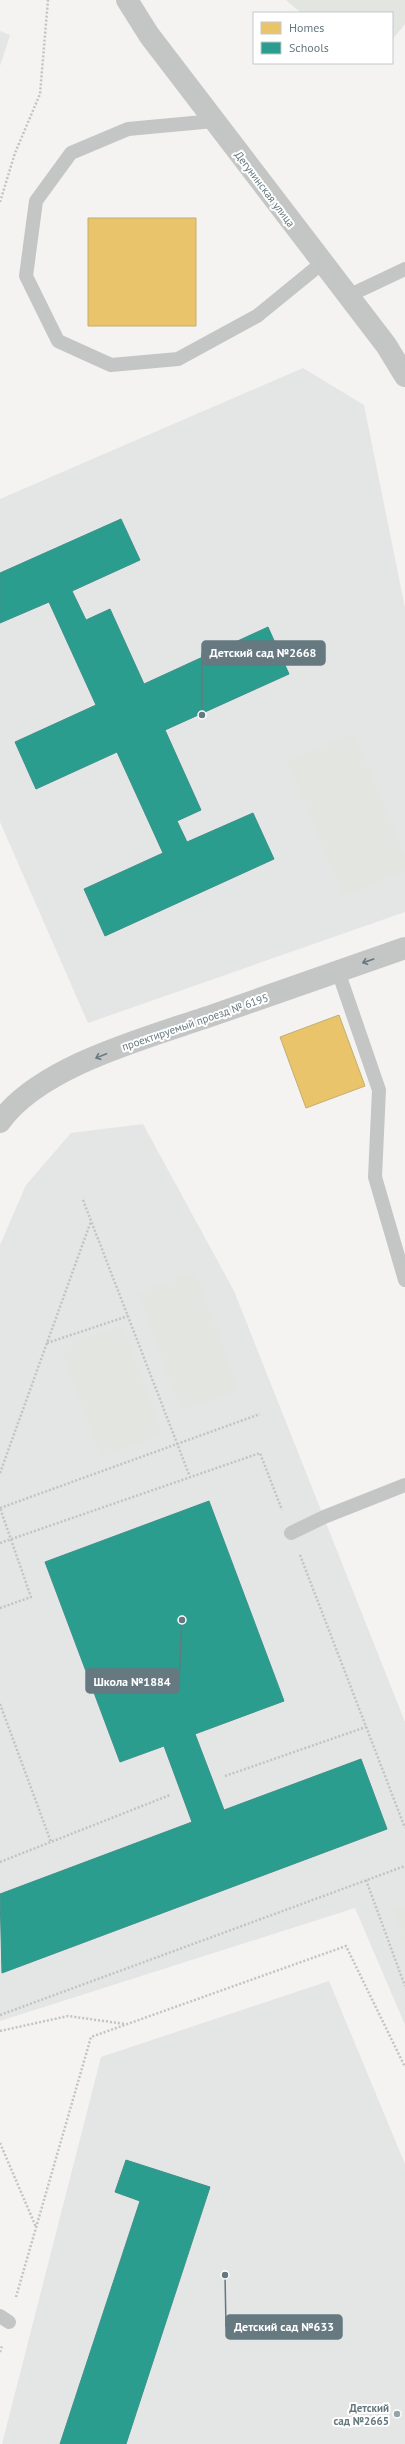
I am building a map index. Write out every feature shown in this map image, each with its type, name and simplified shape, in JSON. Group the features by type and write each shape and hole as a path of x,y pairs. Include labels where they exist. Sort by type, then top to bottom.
{"street":[{"name":"Дегунинская улица","path":"127,0 149,35 386,345 405,376"},
{"name":"проектируемый проезд № 6195","path":"0,1122 29,1091 66,1070 120,1048 405,948"}],"lane":[{"path":"214,121 128,129 71,154 36,201 26,276 58,342 111,365 178,359 258,316 322,263"},
{"path":"348,296 405,269"},
{"path":"338,971 379,1090 375,1177 405,1280"},
{"path":"291,1533 324,1517 405,1485"}],"path":[{"path":"0,202 15,153 40,94 48,0"},
{"path":"83,1200 190,1477"},
{"path":"0,1473 91,1221"},
{"path":"47,1343 128,1316"},
{"path":"0,1608 31,1597 0,1508 260,1414"},
{"path":"0,1543 260,1453 405,1828"},
{"path":"0,1704 51,1842"},
{"path":"224,1776 366,1727"},
{"path":"0,1862 170,1795"},
{"path":"0,2015 405,1866"},
{"path":"366,1880 405,1986"},
{"path":"0,2352 5,2319 36,2228 91,2037 346,1946 405,2067"},
{"path":"0,2031 68,2016 127,2024"},
{"path":"0,2143 36,2228"}],"shaded area":[{"path":"286,0 405,0 405,24 393,39 393,12 300,12"},
{"path":"0,31 10,35 0,66"},
{"path":"303,368 364,405 405,608 405,912 88,1023 0,822 0,499"},
{"path":"354,733 405,855 405,871 343,896 287,761"},
{"path":"143,1124 234,1291 405,1722 405,2025 355,1908 0,2021 0,1245 26,1185 71,1133"},
{"path":"195,1272 239,1390 181,1411 138,1293"},
{"path":"122,1325 163,1434 101,1457 61,1348"},
{"path":"405,1906 405,1941 393,1910"},
{"path":"329,1981 405,2164 405,2444 2,2444 101,2057"}],"building: Homes":[{"path":"88,218 196,218 196,326 88,326"},
{"path":"339,1015 365,1086 306,1108 280,1037"}],"building: Schools":[{"path":"121,519 140,560 72,591 86,620 110,609 144,684 268,627 289,674 165,730 201,810 177,821 187,842 253,813 274,859 105,936 84,889 163,853 117,752 36,789 15,742 96,705 49,602 0,623 0,573"},
{"path":"209,1501 284,1701 195,1734 224,1810 361,1759 387,1829 2,1973 0,1894 192,1822 164,1746 120,1762 45,1562"},
{"path":"126,2160 210,2187 126,2444 60,2444 140,2201 115,2192"}],"place":[{"name":"Детский сад №2668","path":"202,715"},
{"name":"Школа №1884","path":"182,1620"},
{"name":"Детский сад №633","path":"225,2275"},
{"name":"Детский сад №2665","path":"397,2414"}]}
